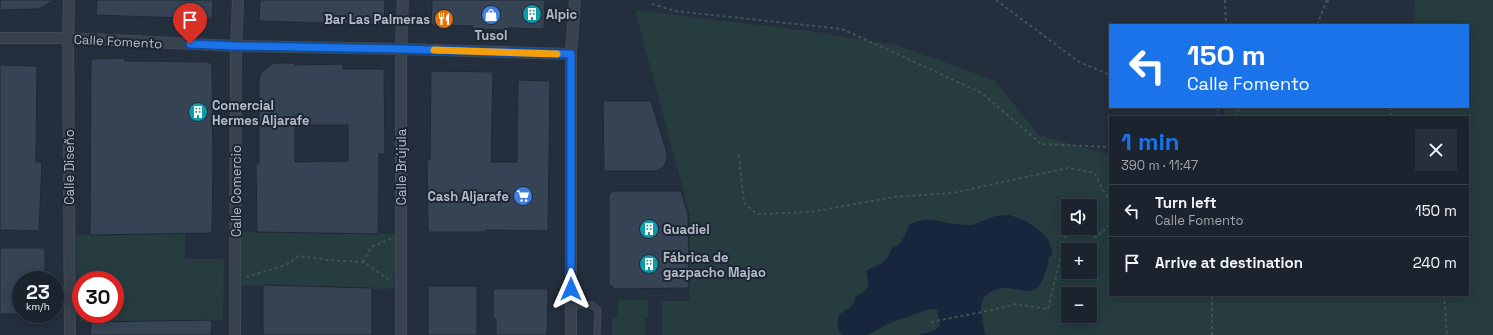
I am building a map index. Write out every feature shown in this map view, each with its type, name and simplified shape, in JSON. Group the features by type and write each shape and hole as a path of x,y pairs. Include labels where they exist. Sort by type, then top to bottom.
{"street":[{"name":"Calle Diseño","path":"69,0 70,335"},
{"name":"Calle Comercio","path":"235,335 236,46 238,0"},
{"name":"Calle Brújula","path":"401,335 401,49 403,0"},
{"path":"571,335 571,54 576,0"},
{"name":"Calle Fomento","path":"0,38 68,38 236,46 571,54"}],"lane":[{"path":"571,305 592,305 598,310 597,335"}],"path":[{"path":"996,0 1079,62 1109,75"},
{"path":"1225,0 1226,24"},
{"path":"1317,24 1327,1 1331,0"},
{"path":"652,4 675,11 842,29 982,93 1041,144 1109,147"},
{"path":"739,156 744,203 757,214 811,212 894,196 952,193 1068,168 1094,173 1109,201"},
{"path":"931,322 1016,304 1048,309 1067,230 1097,237 1109,225"},
{"path":"363,262 371,247 401,234"},
{"path":"235,281 286,265 299,256 327,260 363,262 401,288"},
{"path":"1212,296 1212,335"},
{"path":"1444,296 1447,335"}],"green space":[{"path":"1415,0 1493,0 1493,335 662,335 662,301 689,301 690,215 635,10 823,33 899,46 994,80 1039,135 1109,155 1109,296 1469,296 1469,116 1224,116 1225,108 1469,108 1469,24 1414,24"},
{"path":"242,232 396,234 394,289 241,285"},
{"path":"185,234 185,259 224,259 223,320 124,321 124,271 77,271 76,235"},
{"path":"618,300 648,300 648,318 645,318 645,335 612,335 612,318 618,318"}],"water":[{"path":"1009,215 1024,220 1044,234 1051,247 1052,255 1048,258 1048,267 1041,283 1034,290 1025,291 1000,288 995,289 985,296 981,307 985,335 919,335 933,331 940,325 937,310 929,309 890,323 867,335 842,335 838,326 840,314 851,307 857,296 867,288 867,270 883,263 888,257 892,248 901,243 910,224 918,221 933,220 961,225 972,225 995,216"}],"building":[{"path":"0,0 55,0 39,9 0,10"},
{"path":"97,0 213,0 212,19 96,15"},
{"path":"260,0 385,0 384,25 259,21"},
{"path":"432,0 545,0 544,29 472,29 473,26 431,25"},
{"path":"125,58 125,61 208,62 212,64 212,233 90,235 91,59"},
{"path":"273,63 295,63 295,65 343,64 343,69 384,69 385,154 379,154 378,234 257,232 256,163 259,163 259,80 261,73","holes":["295,125 348,125 348,161 295,162"]},
{"path":"0,65 37,66 36,162 42,162 39,231 0,230"},
{"path":"431,71 493,72 491,162 517,162 518,80 550,81 548,231 486,230 486,232 428,232 427,159 430,159"},
{"path":"603,101 651,101 667,153 666,162 663,167 657,171 604,171"},
{"path":"613,191 681,191 688,215 689,288 615,289 609,284 609,195"},
{"path":"0,248 45,248 45,271 12,271 12,314 0,314"},
{"path":"263,285 372,288 372,335 263,335"},
{"path":"428,286 477,286 477,335 428,335"},
{"path":"493,289 548,289 547,335 496,335 496,319 493,319"},
{"path":"212,320 211,335 90,335 91,323 124,323 124,321"}],"slow traffic":[{"path":"434,50 557,54"}],"place":[{"name":"Alpic","path":"532,14"},
{"name":"Tusol","path":"491,15"},
{"name":"Bar Las Palmeras","path":"444,19"},
{"name":"Comercial Hermes Aljarafe","path":"198,112"},
{"name":"Cash Aljarafe","path":"523,196"},
{"name":"Guadiel","path":"649,229"},
{"name":"Fábrica de gazpacho Majao","path":"649,264"}],"route":[{"path":"190,44 571,54 571,289"}]}
